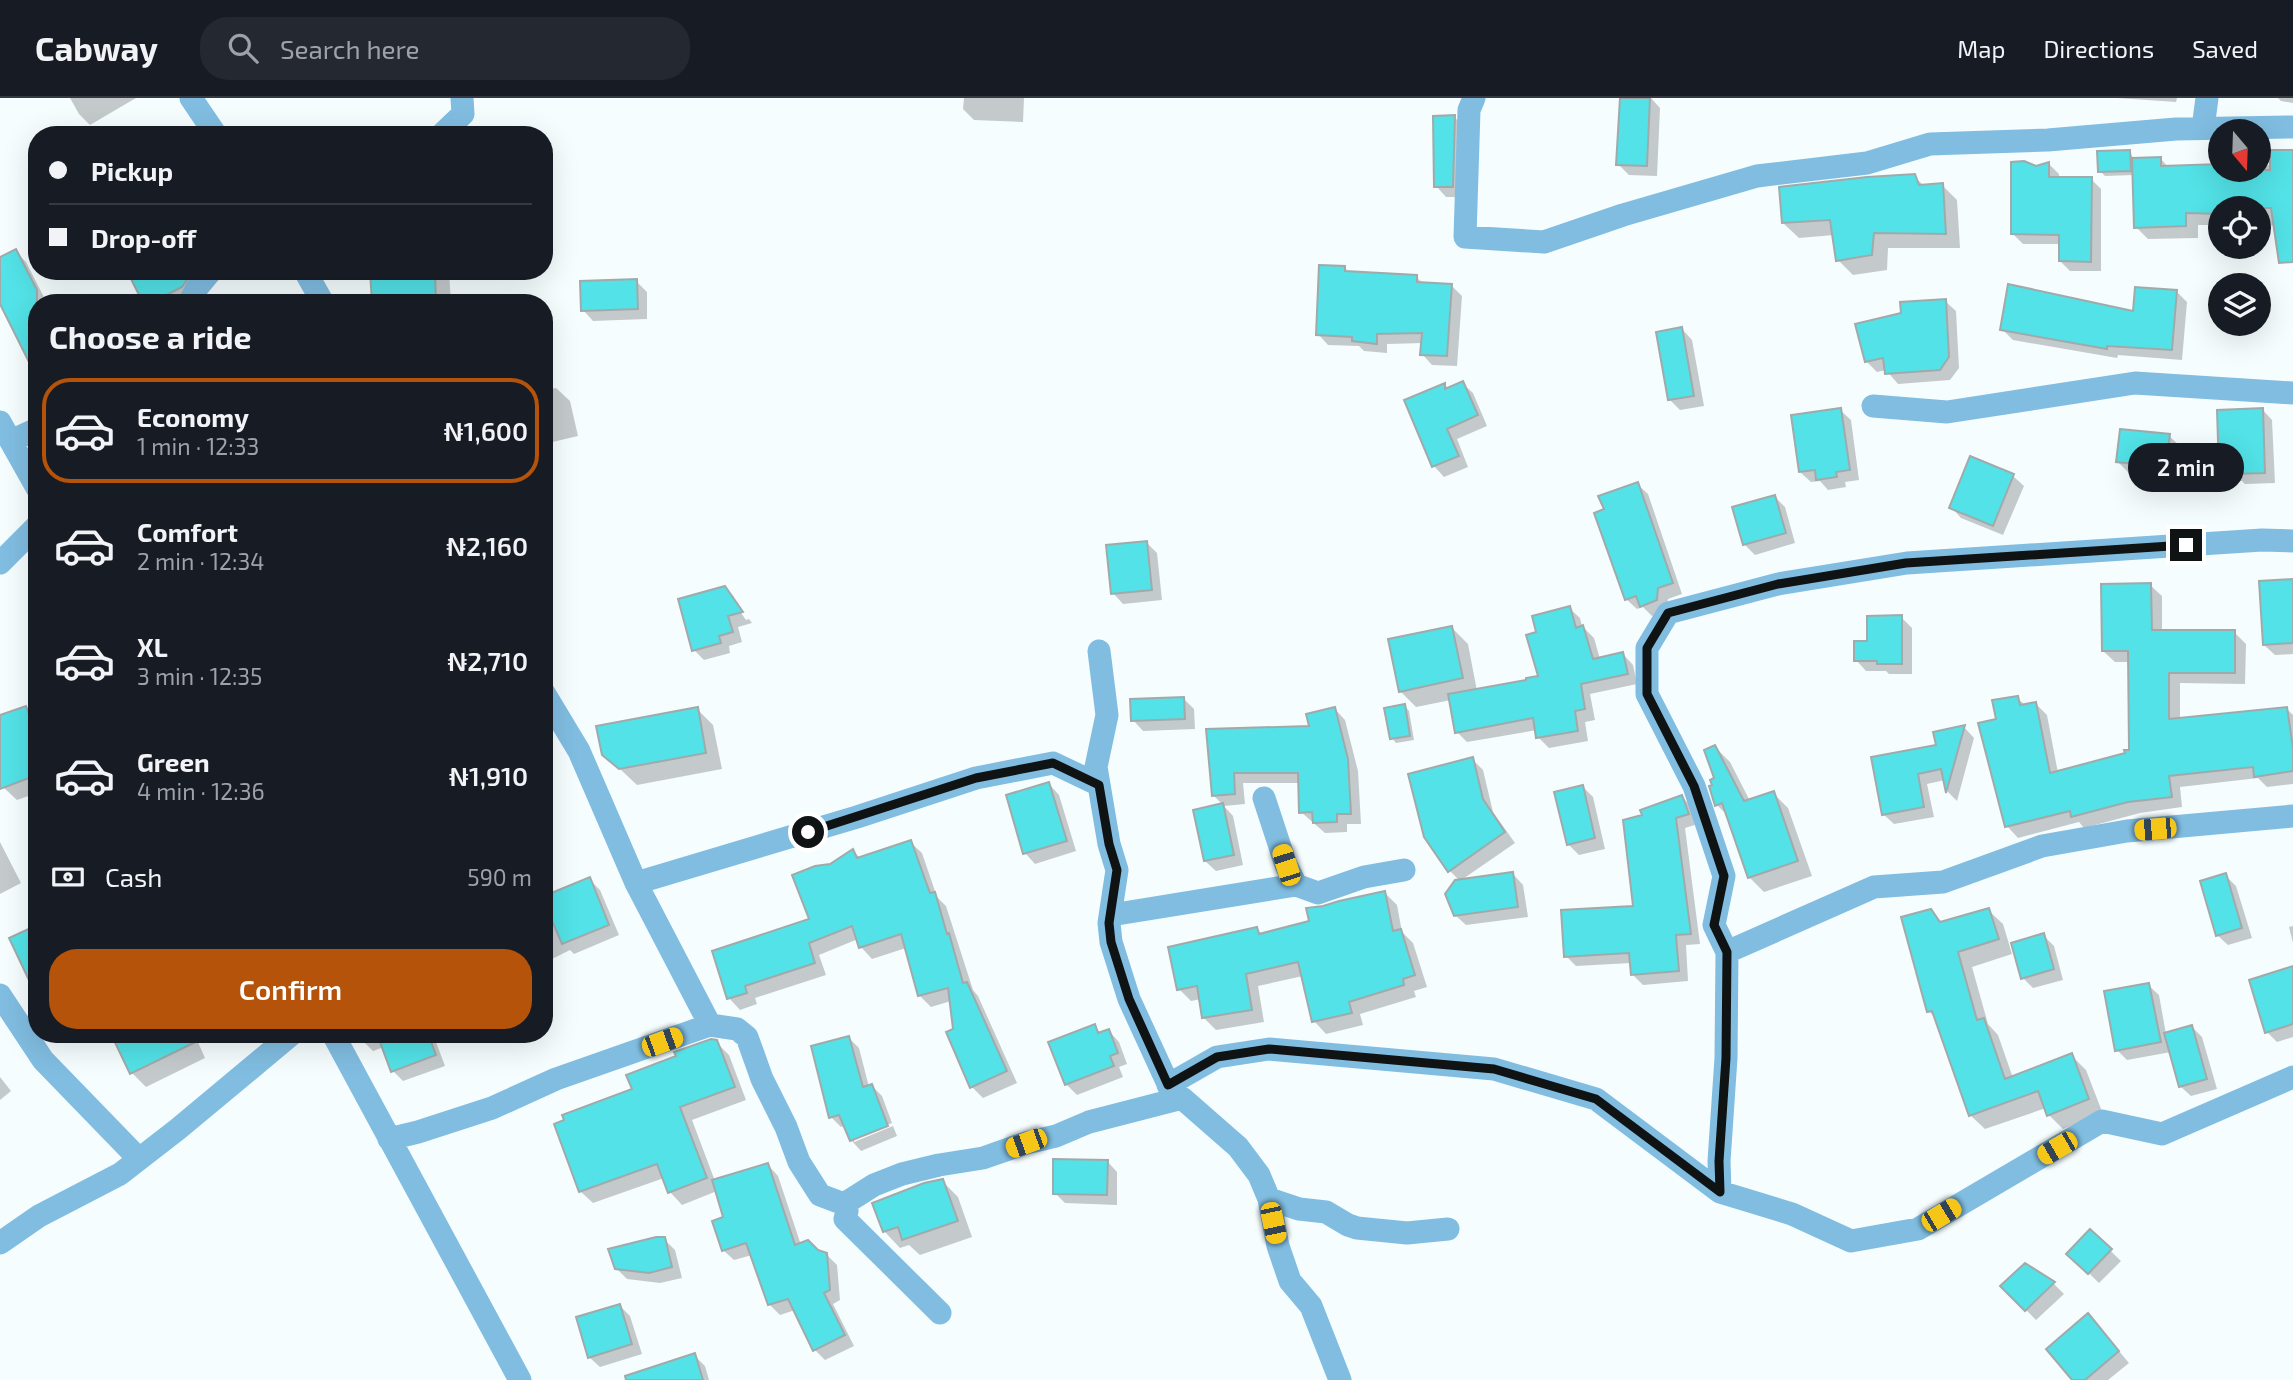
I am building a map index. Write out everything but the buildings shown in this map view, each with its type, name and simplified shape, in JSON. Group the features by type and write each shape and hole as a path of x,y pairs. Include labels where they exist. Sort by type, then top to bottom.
{"street":[{"path":"191,98 210,126"},
{"path":"450,126 463,114 462,98"},
{"path":"1474,98 1469,110 1465,237 1544,243 1623,215 1757,176 1867,163 1930,144 2049,140 2176,129 2293,127"},
{"path":"2203,128 2207,98"},
{"path":"1873,406 1947,412 2135,383 2293,393"},
{"path":"28,430 6,431 28,471"},
{"path":"0,563 28,535"},
{"path":"1720,1192 1727,952 1714,925 1724,876 1694,786 1647,694 1647,648 1668,613 1778,584 1906,563 2262,540 2293,541"},
{"path":"1099,651 1107,715 1096,767 1109,844 1117,870 1109,923 1111,942 1129,999 1172,1093 1182,1098 1238,1147 1259,1175 1269,1199 1278,1246 1290,1280 1311,1307 1340,1380"},
{"path":"553,708 579,751 636,883 710,1025"},
{"path":"636,883 858,817 976,778 1053,763 1099,785"},
{"path":"1264,798 1286,865 1296,885"},
{"path":"1727,952 1874,887 1943,882 2042,846 2127,831 2293,816"},
{"path":"1111,915 1296,885 1318,893 1364,877 1404,870"},
{"path":"0,995 28,1037"},
{"path":"389,1139 492,1108 556,1079 710,1025 737,1029 747,1038 799,1162 821,1195 844,1204 847,1211 845,1219 940,1313"},
{"path":"32,1043 43,1060 139,1159"},
{"path":"0,1242 38,1216 120,1174 281,1043"},
{"path":"338,1043 520,1380"},
{"path":"844,1204 874,1185 902,1174 983,1158 1056,1136 1172,1093 1217,1057 1269,1049 1494,1069 1596,1099 1720,1192 1792,1214 1851,1241 1918,1228 2102,1122 2162,1134 2293,1077"},
{"path":"1269,1199 1299,1209 1326,1212 1357,1228 1407,1233 1448,1229"}],"route":[{"path":"808,832 976,778 1053,763 1099,785 1109,844 1117,870 1109,923 1111,942 1129,999 1168,1085 1217,1057 1269,1049 1494,1069 1596,1099 1720,1192 1727,952 1714,925 1724,876 1694,786 1647,694 1647,648 1668,613 1778,584 1906,563 2186,545"}]}
